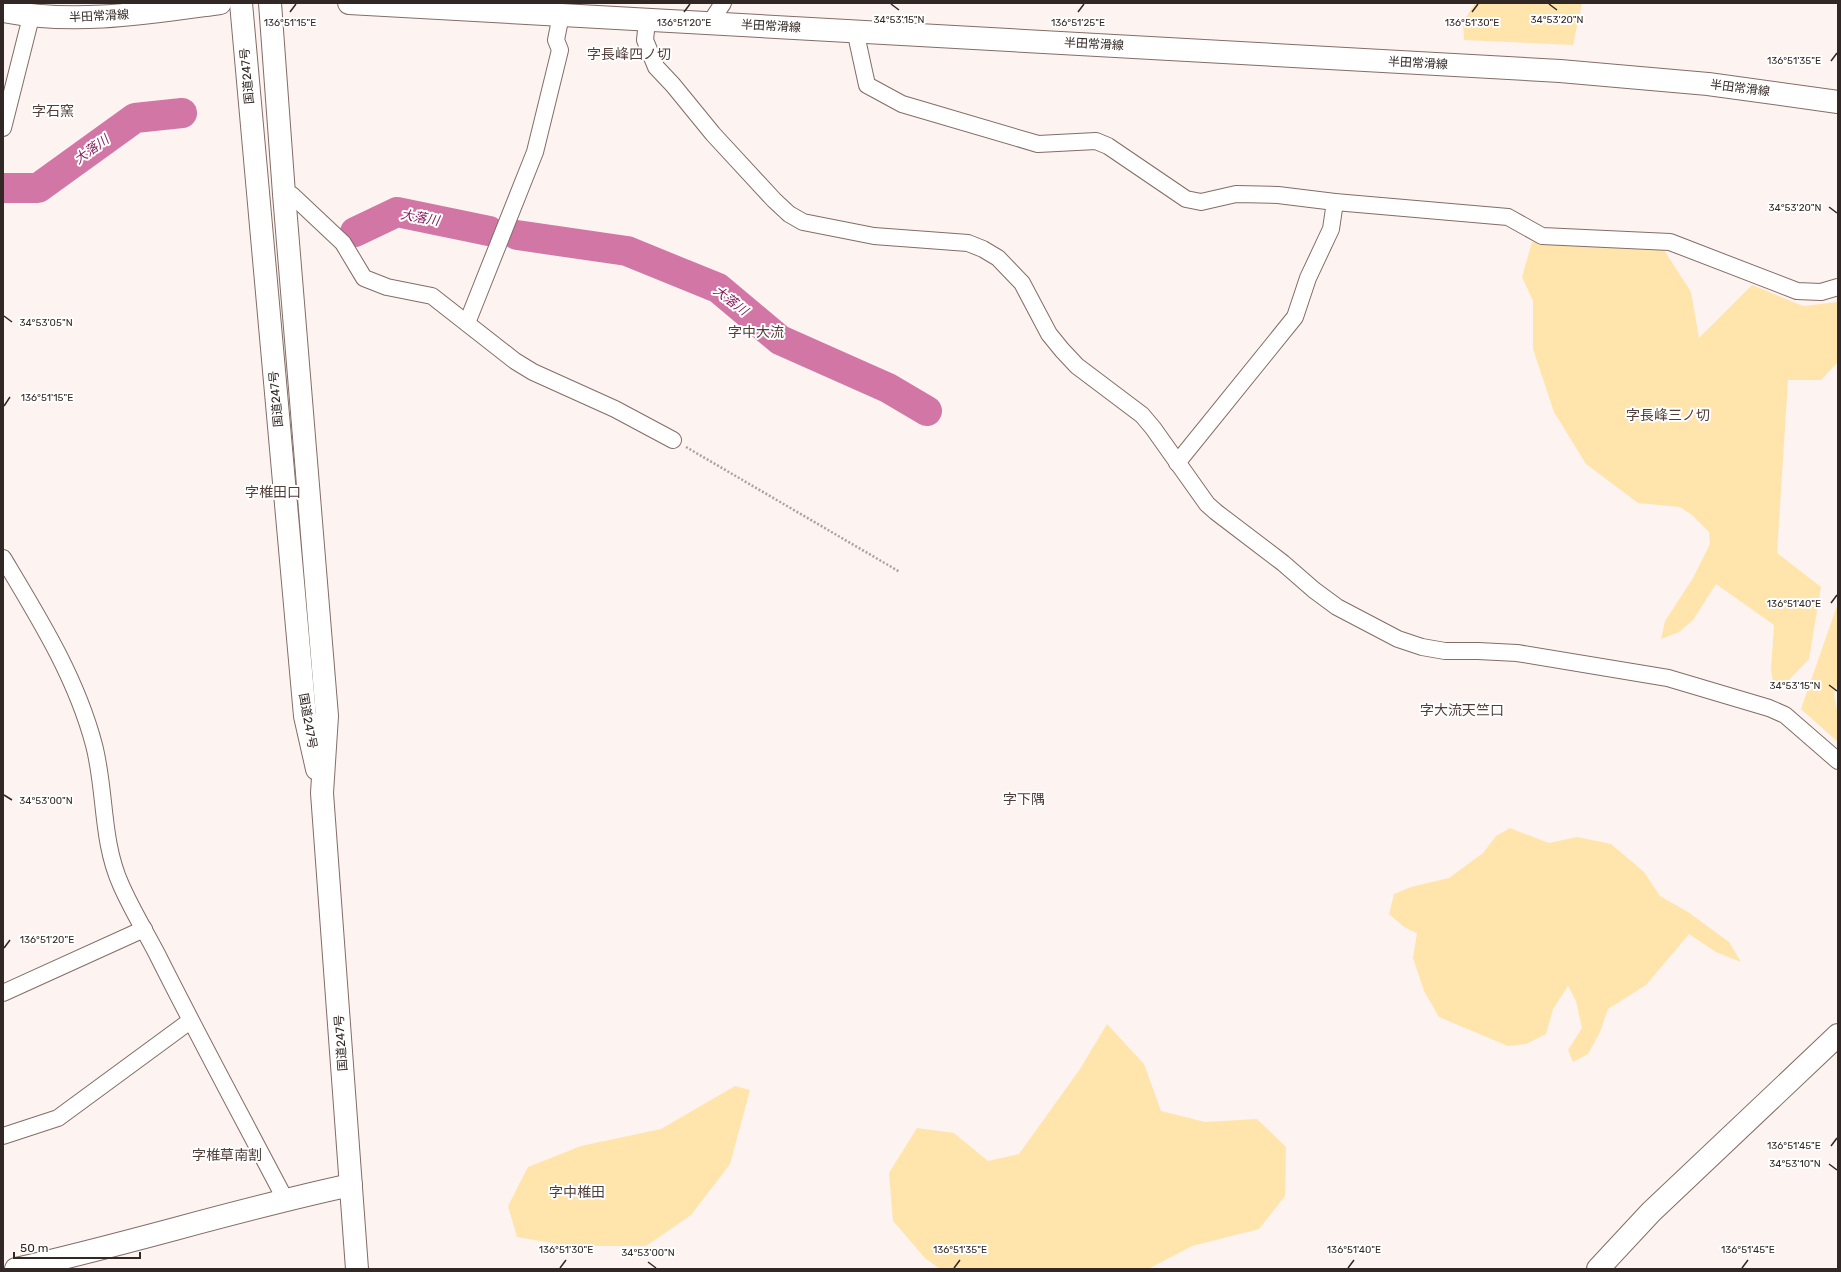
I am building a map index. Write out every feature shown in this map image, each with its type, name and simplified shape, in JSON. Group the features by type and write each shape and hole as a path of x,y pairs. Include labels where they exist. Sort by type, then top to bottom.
{"main road":[{"name":"半田常滑線","path":"3,11 31,17 71,19 112,17 220,3"},
{"name":"国道247号","path":"241,3 304,716 322,793"},
{"name":"国道247号","path":"270,3 284,194 327,716 322,793 357,1269"},
{"name":"半田常滑線","path":"349,3 561,14 647,21 855,30 1618,75 1787,94 1838,102"},
{"path":"1598,1269 1651,1212 1838,1035"},
{"path":"16,1269 63,1264 285,1199 351,1185"}],"street":[{"path":"710,23 723,3"},
{"path":"467,323 535,152 560,50 556,40 561,14"},
{"path":"3,128 31,17"},
{"path":"647,21 645,40 656,67 674,85 713,134 774,200 789,214 803,222 874,236 968,243 983,249 998,258 1022,282 1049,334 1062,350 1077,366 1142,416 1153,428 1177,464 1207,504 1337,607 1398,639 1422,647 1445,651 1517,653 1668,678 1774,710 1785,716 1838,761"},
{"path":"855,30 867,85 902,104 1038,144 1096,142 1108,146 1186,199 1201,202 1236,194 1278,195 1335,202 1508,217 1542,236 1670,242 1797,291 1821,292 1838,287"},
{"path":"284,194 292,195 343,243 364,278 387,287 432,296 515,361 533,372 615,409 673,440"},
{"path":"1177,464 1295,317 1308,278 1331,229 1335,202"},
{"path":"3,558 43,624 65,666 83,709 95,747 110,851 120,884 190,1021 285,1199"},
{"path":"3,993 144,929"},
{"path":"3,1136 58,1118 190,1021"}],"path":[{"path":"673,440 900,572"}],"shaded area":[{"path":"1475,3 1582,3 1573,45 1464,40 1463,22"},
{"path":"1532,242 1662,247 1691,292 1699,338 1752,285 1803,306 1838,302 1838,362 1821,380 1788,380 1777,553 1821,587 1809,659 1782,687 1774,689 1771,669 1774,625 1716,584 1693,620 1679,632 1661,639 1665,621 1693,578 1710,544 1709,532 1692,515 1680,507 1638,503 1586,464 1554,412 1533,349 1533,301 1522,277"},
{"path":"1838,603 1838,682 1834,695 1838,714 1838,742 1801,709"},
{"path":"1510,828 1549,843 1577,837 1611,844 1644,872 1660,896 1688,912 1729,942 1741,962 1716,952 1689,934 1646,985 1608,1009 1600,1032 1588,1054 1573,1062 1568,1050 1582,1028 1576,1001 1568,986 1553,1009 1546,1034 1526,1044 1508,1046 1439,1017 1424,991 1413,958 1417,933 1404,927 1389,914 1394,894 1411,887 1449,878 1483,853 1496,836"},
{"path":"1107,1024 1144,1064 1161,1111 1205,1122 1257,1119 1286,1147 1285,1196 1259,1229 1192,1246 1148,1269 940,1269 925,1258 893,1221 889,1173 917,1128 954,1133 988,1161 1019,1154 1080,1069"},
{"path":"735,1086 750,1090 730,1164 691,1215 646,1246 570,1246 517,1237 508,1206 528,1167 581,1146 661,1129"}],"waterway":[{"name":"大落川","path":"3,188 38,188 135,118 182,113"},
{"name":"大落川","path":"355,232 397,212 489,231"},
{"name":"大落川","path":"517,235 627,251 718,288 780,340 888,388 927,411"}],"district":[{"name":"字長峰四ノ切","path":"629,54"},
{"name":"字石窯","path":"53,111"},
{"name":"字中大流","path":"756,332"},
{"name":"字長峰三ノ切","path":"1668,415"},
{"name":"字椎田口","path":"273,492"},
{"name":"字大流天竺口","path":"1462,710"},
{"name":"字下隅","path":"1024,799"},
{"name":"字椎草南割","path":"227,1155"},
{"name":"字中椎田","path":"577,1192"}]}
